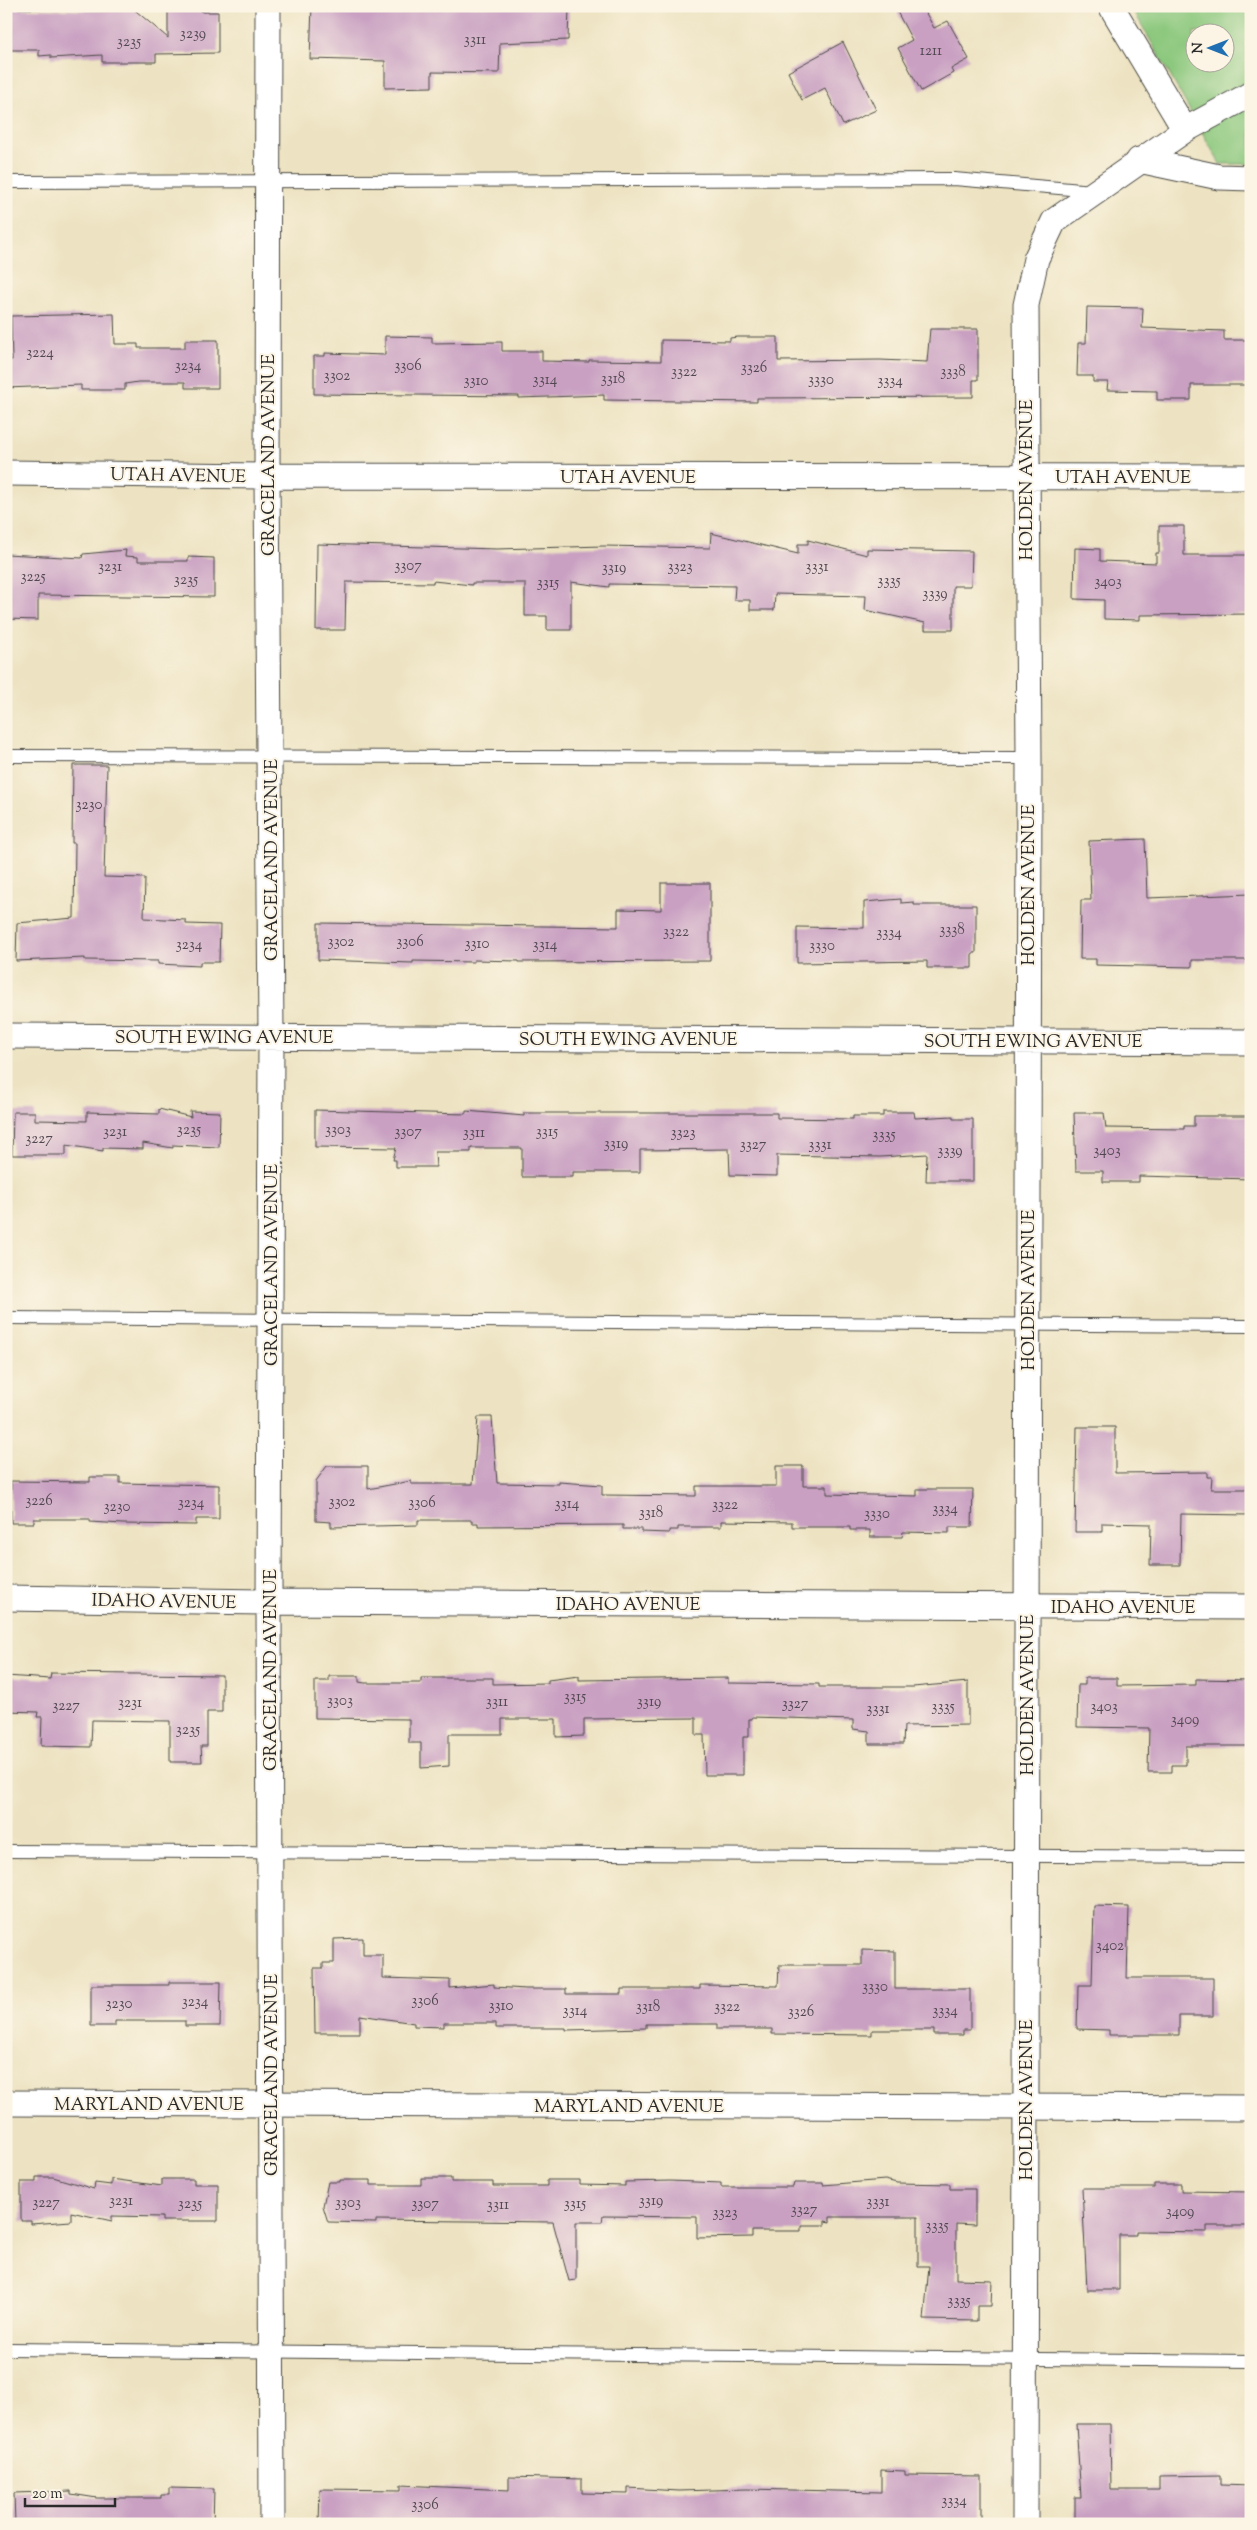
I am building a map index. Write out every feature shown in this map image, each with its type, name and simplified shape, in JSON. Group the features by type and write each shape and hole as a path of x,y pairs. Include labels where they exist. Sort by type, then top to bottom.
{"street":[{"name":"GRACELAND AVENUE","path":"268,6 267,476 271,1037 269,1602 273,2350 272,2524"},
{"path":"1111,6 1185,130"},
{"name":"HOLDEN AVENUE","path":"1025,2524 1028,1606 1026,305 1036,259 1054,221 1139,160 1185,130 1251,94"},
{"path":"1139,160 1219,177 1251,178"},
{"name":"UTAH AVENUE","path":"6,472 267,476 1251,477"},
{"name":"SOUTH EWING AVENUE","path":"6,1036 1251,1042"},
{"name":"IDAHO AVENUE","path":"6,1598 269,1602 1251,1607"},
{"name":"MARYLAND AVENUE","path":"6,2103 1251,2108"}],"lane":[{"path":"6,182 954,180 1096,191"},
{"path":"6,756 1028,758"},
{"path":"6,1318 1251,1326"},
{"path":"6,1851 271,1854 1251,1857"},
{"path":"6,2349 273,2350 1251,2361"}],"green space":[{"path":"1131,6 1251,6 1251,164 1220,164"}],"building":[{"path":"106,6 130,6 168,38 168,8 202,8 202,12 218,12 218,53 156,54 156,62 102,62 102,55 51,58 51,55 39,56 39,50 6,50 6,8 102,11"},
{"path":"312,6 569,6 568,40 500,43 499,73 432,72 432,87 385,88 385,61 310,59"},
{"path":"894,6 922,6 934,28 948,21 969,59 951,69 953,73 921,91 898,48 912,40"},
{"path":"843,42 876,110 843,125 825,88 802,100 788,72"},
{"path":"1087,307 1143,308 1142,328 1224,331 1224,340 1251,340 1251,385 1191,385 1191,400 1157,400 1157,391 1107,390 1108,382 1093,382 1093,376 1077,376 1078,343 1086,343"},
{"path":"114,314 115,344 138,344 138,348 185,348 185,340 218,340 218,388 185,388 185,382 138,382 125,384 125,390 81,390 81,385 6,388 6,360 12,360 11,316"},
{"path":"930,329 978,329 978,380 973,380 973,397 757,398 757,402 604,400 604,395 519,398 519,396 314,394 314,356 325,356 325,353 385,355 385,336 432,337 432,343 502,342 502,351 542,351 542,361 589,362 589,360 661,361 661,340 730,341 730,338 738,337 778,337 778,361 880,360 927,362"},
{"path":"1159,526 1184,526 1184,555 1251,555 1251,614 1140,615 1140,620 1104,619 1104,600 1074,599 1075,548 1100,549 1100,561 1156,563 1156,553 1159,553"},
{"path":"711,533 798,554 798,544 808,544 808,540 867,555 867,549 972,551 971,586 953,586 953,630 925,630 925,623 865,610 866,596 775,594 774,610 750,610 750,600 734,600 735,586 609,584 609,587 571,582 571,630 547,630 547,616 525,616 525,583 472,583 472,585 433,581 433,583 346,582 345,630 316,630 317,544 497,549 604,546 710,548"},
{"path":"126,550 125,556 138,557 138,561 188,561 188,557 214,558 214,597 38,595 38,620 6,619 6,554 82,558 83,554"},
{"path":"73,765 107,765 104,877 145,878 144,918 186,920 186,924 220,925 219,962 200,962 200,966 158,964 158,961 85,960 85,958 16,961 17,923 74,918 75,843 72,843"},
{"path":"1145,839 1147,898 1251,894 1251,960 1192,960 1192,967 1096,965 1096,959 1080,959 1081,900 1091,900 1089,841"},
{"path":"661,883 710,883 710,961 519,962 474,960 474,962 413,961 413,963 318,960 318,923 618,927 618,909 661,910"},
{"path":"901,899 901,903 914,902 914,905 976,905 976,953 972,953 972,968 927,968 927,961 797,963 797,927 864,928 864,902"},
{"path":"159,1109 191,1117 190,1111 220,1112 219,1147 173,1145 173,1148 143,1143 143,1149 103,1148 103,1151 66,1145 66,1155 12,1155 13,1112 35,1112 35,1120 87,1121 87,1112 159,1114"},
{"path":"315,1110 466,1114 466,1111 524,1116 524,1113 777,1113 777,1118 853,1119 853,1116 883,1116 883,1112 914,1112 915,1118 953,1116 953,1119 973,1119 973,1181 926,1181 927,1154 880,1157 777,1155 777,1176 730,1175 729,1149 640,1150 640,1172 573,1172 573,1177 522,1177 522,1148 471,1148 471,1152 435,1152 436,1167 396,1167 396,1160 393,1160 396,1148 315,1147"},
{"path":"1074,1113 1104,1113 1106,1128 1184,1129 1184,1126 1194,1126 1194,1116 1251,1116 1251,1179 1139,1176 1139,1182 1103,1182 1103,1171 1076,1171"},
{"path":"478,1417 492,1417 497,1483 559,1484 559,1482 602,1485 602,1495 696,1496 696,1486 776,1486 776,1466 803,1466 803,1486 827,1486 827,1494 917,1496 917,1489 973,1489 972,1527 949,1527 949,1533 903,1532 902,1537 870,1537 870,1530 850,1530 850,1527 792,1527 792,1522 721,1521 721,1527 678,1527 678,1530 669,1530 669,1533 641,1532 641,1529 623,1529 623,1525 478,1526 478,1523 472,1523 472,1520 418,1520 418,1525 331,1527 331,1522 316,1521 316,1481 327,1466 368,1466 368,1489 411,1481 411,1484 473,1484"},
{"path":"1077,1427 1115,1427 1115,1473 1207,1472 1207,1477 1212,1477 1211,1489 1251,1489 1251,1515 1181,1514 1180,1565 1150,1565 1151,1524 1102,1523 1102,1532 1075,1532"},
{"path":"90,1477 120,1477 120,1483 219,1485 219,1519 196,1519 196,1525 123,1524 90,1522 90,1519 34,1519 34,1523 11,1523 11,1481 90,1482"},
{"path":"51,1673 222,1675 222,1712 207,1712 207,1746 201,1746 202,1762 170,1762 170,1721 92,1720 91,1747 41,1746 42,1717 37,1717 38,1712 6,1711 6,1676 50,1679"},
{"path":"329,1676 359,1676 359,1682 365,1683 421,1683 421,1678 493,1678 493,1684 548,1683 548,1680 579,1676 579,1680 728,1678 728,1683 819,1684 819,1687 913,1687 968,1682 968,1725 904,1726 903,1744 869,1744 869,1731 853,1729 853,1720 752,1717 752,1719 749,1719 749,1737 743,1737 743,1775 705,1775 704,1735 696,1735 696,1718 584,1719 584,1736 556,1737 556,1719 502,1719 502,1734 449,1734 449,1766 421,1768 421,1743 409,1743 409,1719 315,1718 315,1681 329,1681"},
{"path":"1085,1678 1117,1678 1117,1686 1196,1685 1196,1679 1251,1680 1251,1746 1186,1746 1186,1765 1172,1765 1172,1772 1148,1772 1149,1728 1077,1727 1078,1685 1085,1685"},
{"path":"1094,1906 1129,1907 1127,1978 1213,1978 1213,2016 1179,2016 1179,2035 1109,2035 1109,2030 1077,2029 1078,1985 1092,1985"},
{"path":"363,1938 363,1955 383,1955 383,1978 450,1980 450,1988 494,1984 494,1987 566,1989 566,1994 621,1994 621,1989 700,1989 700,1985 778,1986 779,1965 862,1965 862,1950 895,1951 895,1989 970,1989 970,2030 963,2030 963,2035 934,2035 934,2030 872,2030 872,2035 772,2034 772,2029 717,2029 717,2024 646,2024 646,2028 566,2030 566,2028 496,2028 496,2023 444,2023 444,2027 414,2026 414,2023 360,2015 360,2033 315,2033 314,1968 323,1968 323,1963 334,1963 334,1939"},
{"path":"169,1982 221,1982 220,2026 185,2026 185,2021 115,2021 115,2026 91,2026 91,1985 169,1985"},
{"path":"36,2177 53,2177 94,2189 95,2183 111,2185 111,2179 162,2186 162,2179 194,2179 194,2184 218,2184 218,2221 162,2221 162,2217 112,2216 112,2221 71,2212 71,2221 31,2224 31,2221 21,2221 21,2182 36,2182"},
{"path":"421,2178 451,2178 451,2182 493,2182 493,2186 547,2186 547,2180 580,2180 580,2185 625,2186 625,2182 670,2181 721,2183 721,2187 793,2187 794,2183 823,2183 823,2185 885,2180 897,2183 950,2184 950,2189 975,2189 975,2225 956,2224 956,2279 992,2280 991,2306 977,2306 977,2321 924,2320 929,2266 918,2266 918,2217 830,2217 830,2222 825,2221 825,2225 801,2225 801,2231 752,2231 752,2237 697,2238 697,2217 603,2216 602,2222 576,2222 576,2280 569,2281 553,2222 376,2220 376,2223 328,2222 323,2206 328,2182 371,2180 371,2185 421,2185"},
{"path":"1154,2184 1181,2184 1181,2191 1251,2192 1251,2226 1207,2226 1207,2232 1136,2231 1136,2235 1119,2235 1119,2290 1087,2290 1082,2188 1154,2188"},
{"path":"1076,2424 1110,2424 1111,2490 1159,2490 1159,2476 1221,2475 1221,2485 1251,2486 1251,2524 1075,2524 1075,2497 1081,2497"},
{"path":"881,2470 905,2471 905,2475 981,2476 981,2524 319,2524 320,2489 401,2490 401,2485 509,2490 509,2477 582,2479 582,2493 628,2494 628,2488 679,2491 746,2489 881,2492"},
{"path":"169,2488 214,2489 213,2524 15,2524 14,2493 71,2491 71,2494 97,2498 161,2498 161,2495 169,2495"}]}
